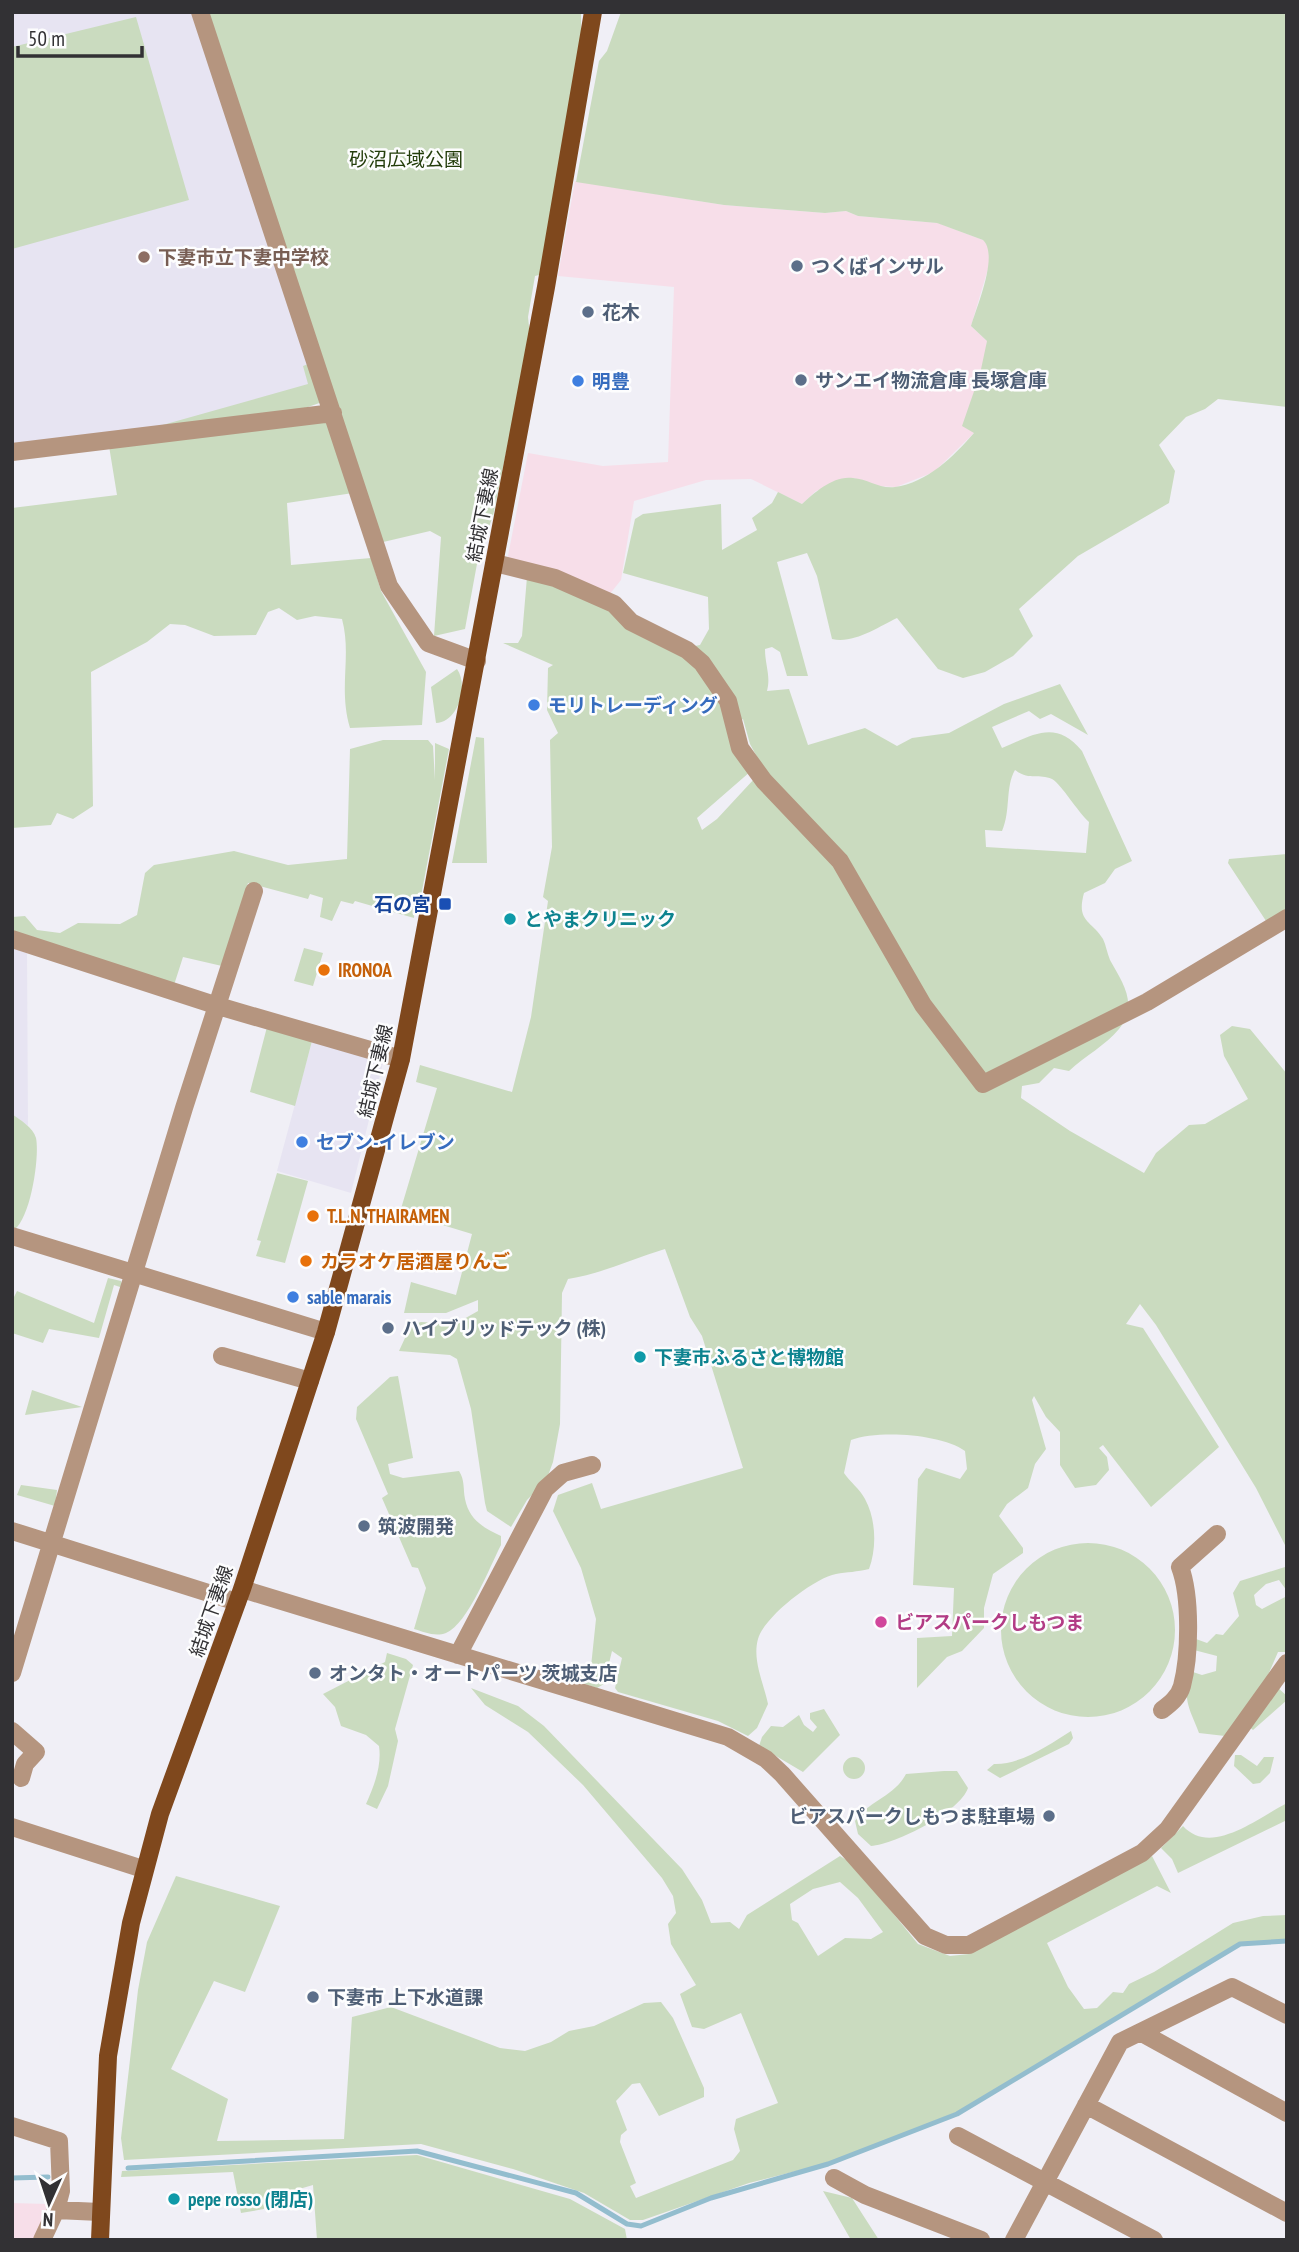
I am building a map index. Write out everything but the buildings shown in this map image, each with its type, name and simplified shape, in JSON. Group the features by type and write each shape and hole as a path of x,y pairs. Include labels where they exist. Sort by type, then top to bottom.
{"main road":[{"name":"結城下妻線","path":"100,2240 108,2056 143,1869 239,1596 326,1332 350,1253 401,1059 495,563 593,12"}],"street":[{"path":"200,12 389,586 428,643 477,661"},
{"path":"12,452 333,412"},
{"path":"495,563 555,578 614,604 631,622 687,650 702,663 727,701 740,748 764,781 840,861 923,1006 983,1084 1147,1002 1287,918"},
{"path":"12,1673 254,891"},
{"path":"12,939 218,1006 401,1059"},
{"path":"12,1236 326,1332"},
{"path":"222,1356 310,1381"},
{"path":"458,1655 545,1489 563,1473 592,1465"},
{"path":"12,1531 458,1655 703,1728 748,1748 782,1774 925,1937 946,1945 969,1945 1142,1853 1168,1829 1287,1663"},
{"path":"1162,1710 1173,1702 1182,1688 1186,1598 1180,1567 1217,1534"},
{"path":"12,1731 36,1752 25,1764 21,1778"},
{"path":"12,1828 143,1869"},
{"path":"1014,2240 1120,2042 1232,1987 1287,2015"},
{"path":"1142,2033 1287,2113"},
{"path":"1086,2105 1287,2213"},
{"path":"12,2126 59,2141 61,2190 56,2210 42,2240"},
{"path":"958,2136 1154,2240"},
{"path":"834,2178 864,2195 981,2240"},
{"path":"56,2210 100,2212"}],"shaded area":[{"name":"下妻市立下妻中学校","path":"12,12 194,12 325,401 305,408 12,446"},
{"path":"575,181 724,205 825,213 846,211 858,216 938,223 983,240 988,244 990,262 971,326 987,341 974,433 934,472 896,487 875,486 854,478 816,491 802,504 751,479 706,480 634,501 621,580 605,600 506,566 528,453 603,466 668,462 674,287 558,276"},
{"path":"12,948 27,953 28,1126 12,1114"},
{"path":"312,1041 383,1063 351,1193 277,1171"},
{"path":"12,2203 48,2204 38,2240 12,2240"}],"green space":[{"name":"砂沼広域公園","path":"204,12 581,12 581,57 543,274 535,276 528,317 530,336 493,516 479,553 465,629 434,636 441,537 430,531 379,543 353,493 287,503 291,565 371,558 381,591 426,672 422,725 350,728 345,699 346,646 342,619 315,616 297,620 279,608 268,612 256,635 214,636 185,625 170,624 147,642 91,672 93,806 73,819 57,813 51,825 12,828 12,508 117,495 109,446 328,410"},
{"path":"621,12 1287,12 1287,407 1218,399 1205,409 1186,417 1159,445 1175,471 1169,503 1078,556 1019,609 1033,636 1013,656 985,672 963,678 938,669 897,618 857,637 832,639 817,576 807,553 777,562 808,676 787,676 780,652 772,647 765,649 767,691 789,689 808,745 865,728 897,746 912,738 949,733 1004,704 1060,684 1088,735 1051,714 1040,719 1029,711 992,727 1002,748 1034,735 1053,733 1063,735 1082,751 1132,861 1115,869 1105,883 1084,893 1082,903 1083,915 1103,939 1123,985 1128,1011 1119,1029 1102,1045 1069,1071 1054,1068 1039,1083 1022,1086 1021,1098 1070,1131 1144,1173 1156,1153 1189,1125 1205,1124 1248,1099 1224,1056 1220,1035 1232,1026 1250,1029 1287,1074 1287,1549 1256,1488 1156,1325 1140,1304 1126,1324 1143,1328 1219,1447 1151,1507 1103,1445 1099,1448 1107,1457 1109,1470 1096,1485 1075,1488 1060,1465 1060,1432 1046,1417 1034,1396 1032,1400 1046,1449 1035,1464 1028,1488 1007,1504 999,1516 1023,1548 1023,1553 993,1574 984,1608 984,1628 962,1651 947,1657 917,1688 917,1638 952,1636 954,1588 913,1585 918,1479 926,1468 960,1479 967,1469 965,1451 941,1441 910,1435 877,1435 851,1440 844,1473 863,1495 869,1507 873,1524 872,1561 869,1569 836,1574 815,1583 791,1600 762,1630 756,1655 768,1704 757,1728 748,1736 718,1721 618,1692 615,1688 622,1658 612,1651 604,1684 597,1688 556,1675 562,1670 590,1676 596,1619 581,1568 553,1511 558,1495 592,1483 601,1509 743,1468 702,1336 690,1317 665,1249 568,1279 562,1293 560,1424 553,1462 546,1481 527,1500 511,1527 487,1511 471,1409 457,1359 450,1355 399,1351 411,1325 421,1322 455,1324 478,1311 478,1300 446,1313 404,1313 411,1282 456,1295 472,1234 400,1212 437,1088 416,1082 420,1065 512,1092 531,1017 548,901 543,897 552,847 550,740 558,733 547,710 548,668 553,665 503,643 518,643 522,636 527,577 589,599 675,650 700,645 709,629 708,597 623,573 635,519 643,514 721,504 722,550 757,530 752,518 772,503 778,492 802,504 825,485 839,479 858,479 884,487 895,487 918,480 939,467 974,433 962,426 980,374 987,341 971,326 985,281 989,257 983,240 937,223 858,216 846,211 825,213 724,205 576,182 599,61 607,51","holes":["743,719 750,744 769,779 755,778 717,819 702,830 697,818 751,771 730,728","1015,770 1025,775 1052,779 1060,787 1089,822 1086,853 986,847 985,830 1002,831"]},
{"path":"136,17 189,200 12,249 12,47"},
{"path":"311,363 325,401 305,408 159,426 308,384 303,366"},
{"path":"457,669 462,684 459,702 450,717 436,723 431,687"},
{"path":"476,737 484,738 487,863 452,863"},
{"path":"383,740 428,740 433,746 435,780 435,743 449,749 421,896 415,900 414,918 355,901 353,904 341,901 332,921 320,917 323,898 310,894 308,899 248,883 222,966 183,957 174,985 12,933 12,917 25,916 37,930 60,933 78,923 120,924 137,915 145,873 154,865 234,851 288,865 347,859 350,749"},
{"path":"1287,854 1287,910 1268,924 1228,863 1229,859"},
{"path":"304,948 323,953 313,986 294,981"},
{"path":"267,1027 312,1041 295,1106 250,1092"},
{"path":"12,1114 32,1130 37,1147 29,1203 24,1216 12,1231"},
{"path":"277,1173 308,1181 285,1263 256,1256 261,1241 257,1240"},
{"path":"108,1278 121,1281 123,1288 114,1285 99,1338 49,1329 43,1343 12,1333 12,1301 17,1291 94,1323"},
{"path":"398,1376 413,1458 388,1464 390,1474 403,1478 459,1471 470,1513 483,1526 501,1536 501,1545 470,1607 454,1627 442,1634 430,1634 414,1629 426,1588 418,1568 412,1567 382,1498 388,1494 356,1419 357,1407 390,1377"},
{"path":"32,1390 82,1407 25,1415"},
{"path":"21,1485 57,1490 55,1506 17,1495"},
{"path":"1088,1543 1121,1550 1149,1569 1168,1597 1175,1630 1168,1663 1149,1691 1121,1710 1088,1717 1055,1710 1027,1691 1008,1663 1001,1630 1008,1597 1027,1569 1055,1550"},
{"path":"1285,1567 1287,1591 1279,1580 1266,1584 1254,1595 1256,1605 1262,1609 1287,1596 1287,1652 1278,1652 1265,1682 1225,1736 1199,1733 1188,1703 1187,1689 1193,1672 1202,1675 1216,1671 1217,1656 1194,1650 1196,1639 1207,1643 1216,1634 1223,1635 1239,1616 1233,1593 1240,1581"},
{"path":"387,1653 406,1659 413,1665 395,1729 398,1741 388,1786 377,1809 366,1804 378,1768 379,1746 366,1735 341,1726 335,1707 323,1694 385,1662"},
{"path":"1277,1687 1287,1696 1287,1700 1253,1730 1247,1725"},
{"path":"471,1688 518,1706 544,1726 682,1869 702,1900 711,1923 730,1922 739,1929 747,1915 840,1856 853,1864 918,1944 950,1956 969,1954 1152,1856 1171,1893 1157,1886 1047,1943 1068,1987 1084,2009 1097,2008 1113,1992 1123,1993 1129,1984 1154,1972 1233,1923 1263,1916 1287,1915 1287,1940 1240,1943 957,2112 828,2163 749,2183 643,2220 630,2220 584,2193 513,2169 421,2144 124,2160 121,2138 138,1990 147,1942 176,1876 280,1906 245,1992 214,1981 171,2069 228,2099 217,2141 344,2139 352,2017 391,2007 500,2048 525,2051 551,2042 569,2031 594,2026 644,2003 661,2002 673,2018 704,2088 704,2097 659,2116 640,2083 632,2084 616,2101 627,2130 621,2135 620,2142 636,2183 630,2186 636,2198 733,2160 740,2151 734,2129 736,2119 778,2103 741,2013 704,2029 692,2027 680,1994 696,1985 671,1944 668,1924 676,1913 673,1896 662,1878 583,1785 528,1732 485,1705","holes":["840,1882 858,1898 883,1932 871,1939 845,1938 818,1956 798,1923 792,1920 790,1904 813,1889"]},
{"path":"824,1709 840,1735 803,1772 759,1746 771,1726 783,1727 799,1715 804,1725 813,1732 817,1727 810,1719 810,1713"},
{"path":"1071,1731 1073,1738 1069,1744 1000,1778 987,1770 994,1764 1025,1757"},
{"path":"1235,1755 1241,1755 1257,1766 1264,1757 1274,1757 1270,1773 1260,1783 1253,1784 1234,1766"},
{"path":"854,1757 862,1760 865,1768 862,1776 854,1779 846,1776 843,1768 846,1760"},
{"path":"957,1771 968,1788 953,1807 911,1833 882,1844 871,1846 858,1834 855,1821 860,1814 895,1788 906,1774"},
{"path":"1287,1803 1287,1820 1178,1873 1172,1859 1161,1848 1183,1826 1194,1835 1207,1838 1221,1836 1249,1825"},
{"path":"417,2155 570,2199 625,2229 627,2240 317,2240 313,2185 265,2199 264,2209 241,2213 233,2172 121,2177 122,2171"},
{"path":"823,2191 852,2198 879,2240 851,2240"}],"waterway":[{"path":"128,2168 417,2151 576,2193 627,2224 641,2226 711,2198 828,2164 957,2114 1240,1944 1287,1941"},
{"path":"12,2178 48,2177"}],"place":[{"name":"下妻市立下妻中学校","path":"144,257"},
{"name":"つくばインサル","path":"797,266"},
{"name":"花木","path":"588,312"},
{"name":"サンエイ物流倉庫 長塚倉庫","path":"801,380"},
{"name":"明豊","path":"578,381"},
{"name":"モリトレーディング","path":"534,705"},
{"name":"石の宮","path":"445,904"},
{"name":"とやまクリニック","path":"510,919"},
{"name":"IRONOA","path":"324,970"},
{"name":"セブン-イレブン","path":"302,1142"},
{"name":"T.L.N. THAIRAMEN","path":"313,1216"},
{"name":"カラオケ居酒屋りんご","path":"306,1261"},
{"name":"sable marais","path":"293,1297"},
{"name":"ハイブリッドテック (株)","path":"388,1328"},
{"name":"下妻市ふるさと博物館","path":"640,1357"},
{"name":"筑波開発","path":"364,1526"},
{"name":"ビアスパークしもつま","path":"881,1622"},
{"name":"オンタト・オートパーツ 茨城支店","path":"315,1673"},
{"name":"ビアスパークしもつま駐車場","path":"1049,1816"},
{"name":"下妻市 上下水道課","path":"313,1997"},
{"name":"pepe rosso (閉店)","path":"174,2199"}]}
